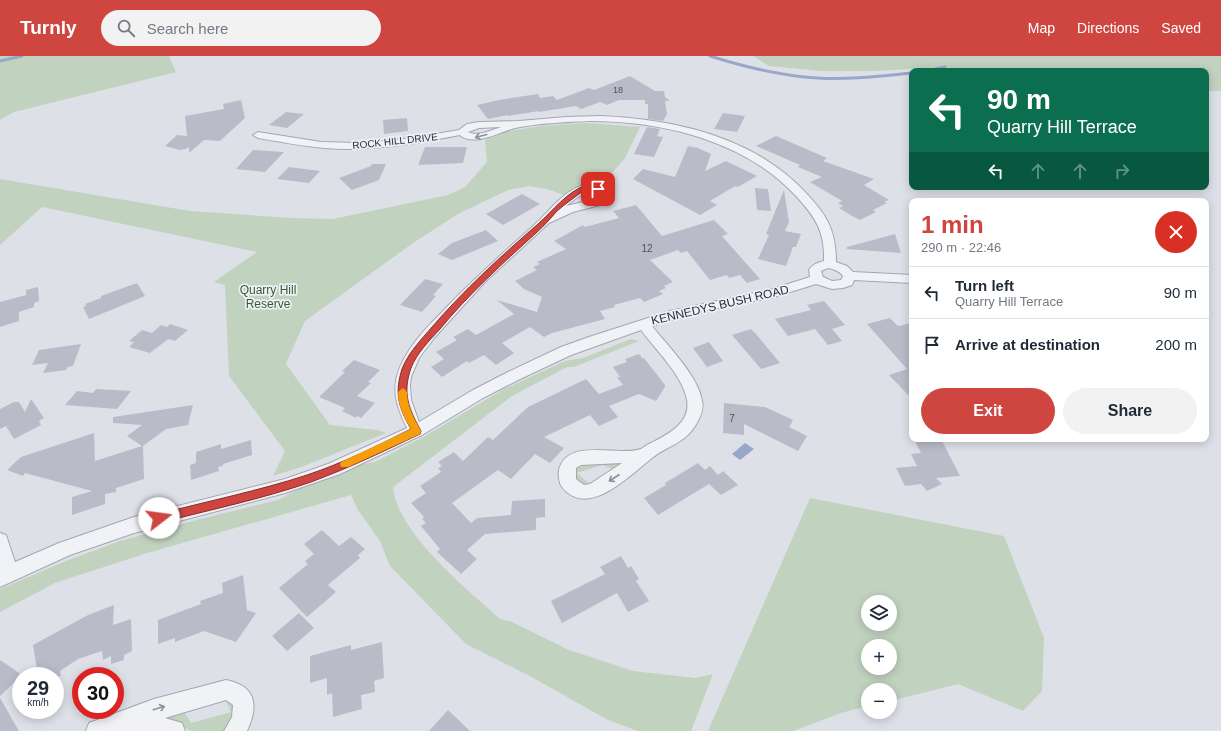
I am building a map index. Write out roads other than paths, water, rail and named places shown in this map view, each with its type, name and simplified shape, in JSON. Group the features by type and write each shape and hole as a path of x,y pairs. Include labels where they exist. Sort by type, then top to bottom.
{"street":[{"name":"ROCK HILL DRIVE","path":"258,135 315,144 358,146 462,132 466,137 475,138 518,124 574,119 630,121 692,132 730,145 773,168 793,185 818,214 825,227 830,244 830,264"},
{"path":"416,431 405,410 403,401 403,386 407,369 414,354 458,302 556,209 581,189 592,187 603,191 605,194 604,198 600,202 569,209 545,221"},
{"path":"849,276 847,282 838,285 827,284 818,279 814,273 816,269 823,265 830,264 842,268 849,276 909,279"},
{"name":"KENNEDYS BUSH ROAD","path":"5,575 65,549 134,525 251,495 309,478 368,454 416,431 478,394 566,351 643,323 698,308 771,294 818,279"},
{"path":"643,323 686,379 693,391 695,401 691,420 685,429 645,455"},
{"path":"0,541 5,575"},
{"path":"97,731 154,710 226,690 233,690 240,696 244,704 243,716 235,731"},
{"path":"123,722 170,729 174,731"}],"water":[{"path":"745,443 754,449 740,460 732,454"}],"waterway":[{"path":"0,61 22,56"},
{"path":"710,56 736,64 804,77 853,78 909,73"},
{"path":"940,68 945,67"}],"park label":[{"name":"Quarry Hill Reserve","path":"268,297"}]}
